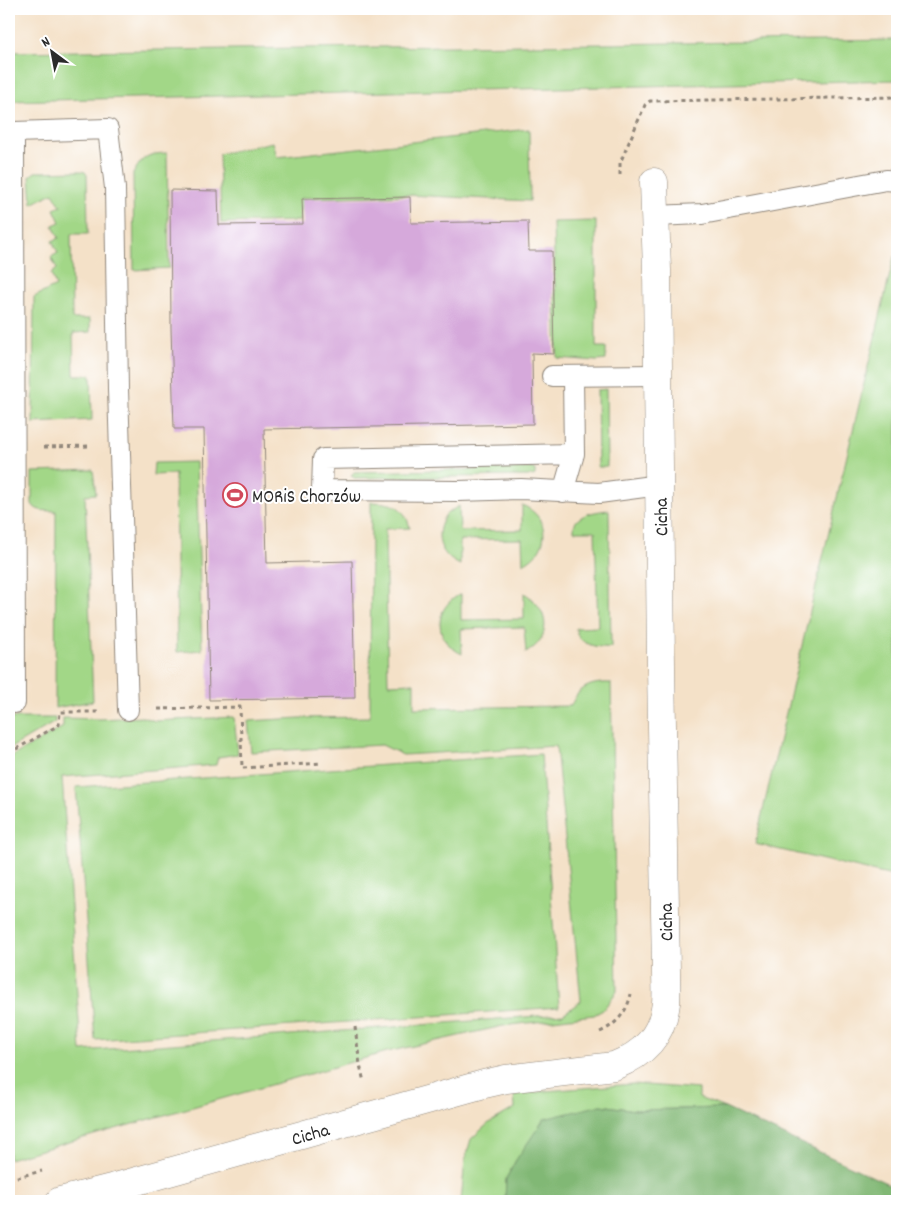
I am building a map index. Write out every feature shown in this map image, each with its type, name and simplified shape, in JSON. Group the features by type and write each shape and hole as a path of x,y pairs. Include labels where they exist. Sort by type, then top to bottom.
{"street":[{"name":"Cicha","path":"60,1201 489,1083 506,1079 614,1066 633,1057 649,1044 657,1034 666,1003 654,182"}],"lane":[{"path":"15,703 12,621 14,132 108,129 115,188 118,389 128,710"},
{"path":"655,216 702,214 886,180 897,181"},
{"path":"552,376 658,375"},
{"path":"563,492 574,454 573,376"},
{"path":"574,454 323,459 322,490 458,491 521,489 599,493 659,485"}],"path":[{"path":"620,182 620,162 644,105 650,101 897,97"},
{"path":"37,447 92,446"},
{"path":"9,754 59,725 60,712 240,707 242,768 321,763"},
{"path":"597,1033 611,1026 619,1019 625,1010 632,990"},
{"path":"355,1027 364,1082"},
{"path":"9,1179 48,1170"}],"green space":[{"path":"897,40 897,80 9,101 9,52"},
{"path":"529,129 530,201 409,195 302,198 300,221 221,223 219,154 273,142 277,157"},
{"path":"167,153 169,268 134,270 133,174 146,157"},
{"path":"81,171 87,175 88,234 71,234 72,319 90,319 90,332 73,333 74,375 91,375 92,420 33,423 34,297 56,286 51,274 57,269 51,257 58,253 52,241 59,238 53,225 60,222 54,209 61,206 53,193 32,204 30,176 35,172"},
{"path":"596,221 596,347 606,347 606,360 557,358 553,222"},
{"path":"894,257 897,258 897,877 755,844"},
{"path":"606,389 607,467 598,467 597,390"},
{"path":"196,462 202,650 177,652 175,474 153,475 154,463"},
{"path":"532,468 535,470 535,475 532,476 354,478 351,475 354,472"},
{"path":"93,470 96,494 85,495 93,701 55,708 56,511 39,510 32,504 32,472"},
{"path":"371,502 386,503 401,510 408,520 410,528 385,529 388,684 414,683 414,708 571,706 577,694 586,687 611,683 617,991 603,1010 594,1015 503,1026 387,1052 9,1159 9,758 63,727 63,718 143,717 155,721 234,717 238,754 218,757 216,765 62,777 81,1051 563,1014 581,1001 556,746 403,755 382,745 251,752 248,721 370,717"},
{"path":"522,505 532,510 538,517 544,534 539,551 523,564 522,539 460,540 460,565 449,558 442,548 439,536 443,519 445,515 459,506 460,531 522,530"},
{"path":"609,510 611,647 606,647 594,646 584,642 577,634 576,628 598,627 595,531 574,531 574,529 575,523 581,517 590,513"},
{"path":"524,593 540,608 545,622 542,636 537,644 526,653 524,627 461,629 462,654 446,641 440,624 441,616 445,607 461,594 461,620 524,619"},
{"path":"9,718 55,718 55,722 9,749"},
{"path":"541,754 559,1007 95,1040 76,787"},
{"path":"633,1084 699,1089 699,1098 725,1108 634,1110 601,1105 516,1160 506,1179 505,1201 461,1201 465,1160 471,1139 489,1123 515,1108 514,1095"},
{"path":"601,1105 634,1110 725,1108 897,1188 897,1201 505,1201 506,1179 516,1160 544,1119"}],"building":[{"name":"MORiS Chorzów","path":"170,190 218,191 219,225 303,224 302,199 410,197 411,223 528,221 529,251 552,251 554,354 532,353 533,424 264,429 267,563 352,561 355,698 209,700 204,429 174,429"}],"place":[{"name":"MORiS Chorzów","path":"235,495"}]}
